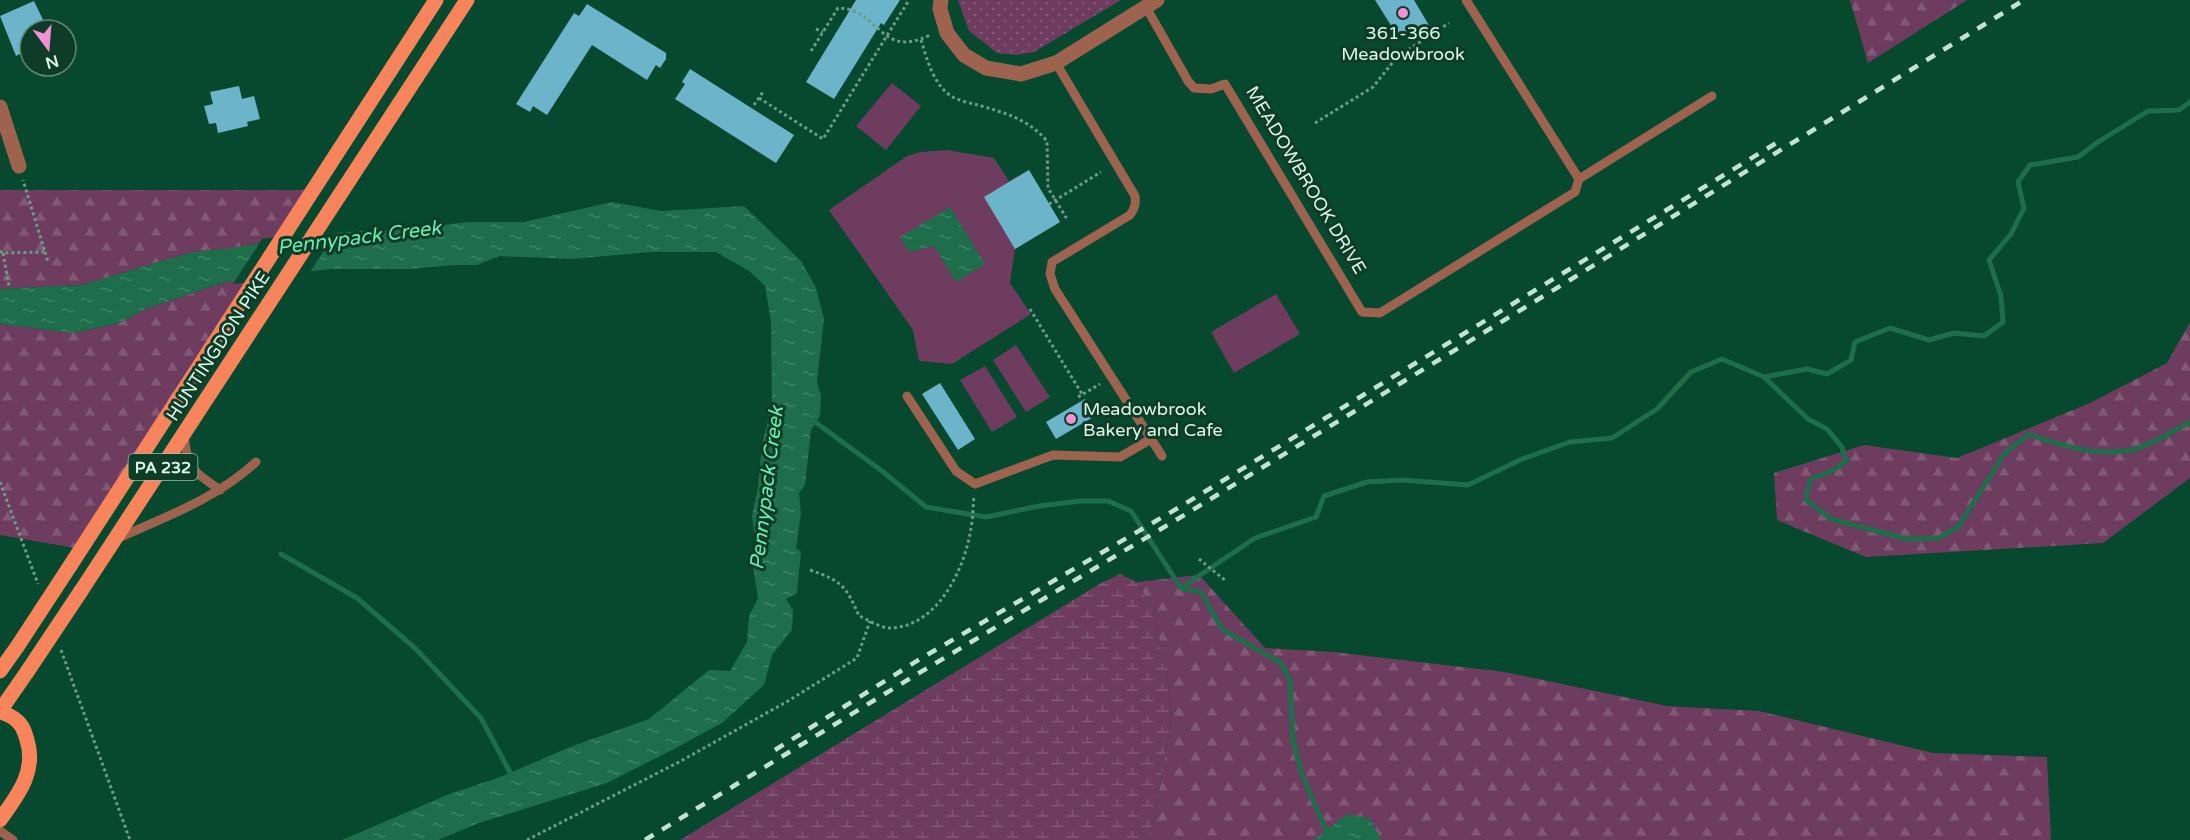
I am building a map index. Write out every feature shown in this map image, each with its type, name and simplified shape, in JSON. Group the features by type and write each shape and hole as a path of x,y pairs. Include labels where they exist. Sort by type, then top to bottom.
{"main road":[{"name":"HUNTINGDON PIKE","path":"0,671 436,0"},
{"name":"HUNTINGDON PIKE","path":"0,711 116,539 467,0"},
{"path":"0,711 17,720 23,729 30,759 22,789 0,820"}],"street":[{"name":"MEADOWBROOK DRIVE","path":"941,0 940,9 947,33 964,55 986,68 1021,74 1056,63 1151,4"},
{"path":"0,107 20,166"}],"lane":[{"path":"1466,0 1579,179 1712,96"},
{"name":"MEADOWBROOK DRIVE","path":"1151,4 1188,81 1194,88 1210,89 1225,84 1362,312 1380,313 1575,192 1579,179"},
{"path":"1056,63 1135,196 1136,203 1130,215 1052,262 1050,274 1055,289 1162,456"},
{"path":"907,396 956,471 975,484 1053,455 1120,457 1151,439"},
{"path":"184,435 190,466 220,490"},
{"path":"116,539 180,511 220,490 241,476 256,462"},
{"path":"0,831 13,840"}],"path":[{"path":"759,98 823,139 909,0"},
{"path":"811,51 838,8 850,9 877,26 886,38 898,42 921,40 930,35"},
{"path":"1315,123 1373,87 1397,57 1449,23"},
{"path":"816,28 823,32"},
{"path":"921,40 930,69 951,96 1015,116 1029,124 1047,141 1048,188 1067,219"},
{"path":"754,105 763,92"},
{"path":"20,166 48,262"},
{"path":"1049,204 1101,172"},
{"path":"9,286 2,252 45,252"},
{"path":"1030,309 1080,395 1100,384"},
{"path":"0,482 40,588"},
{"path":"810,570 826,576 848,590 859,616 888,628 916,622 938,606 957,573 971,530 974,494"},
{"path":"1200,559 1226,581"},
{"path":"527,840 679,762 788,701 857,658 870,621"},
{"path":"58,641 130,840"}],"green space":[{"path":"958,0 1121,0 1034,52 1017,55 997,53 969,31"},
{"path":"1850,0 1967,0 1868,63"},
{"path":"892,83 921,106 886,150 856,126"},
{"path":"947,150 994,158 1009,181 1029,170 1060,222 1015,249 1010,283 1031,314 952,364 919,361 913,330 829,210 907,156 920,152"},
{"path":"0,190 313,190 282,238 234,248 193,252 81,285 0,289"},
{"path":"256,278 81,549 0,535 0,324 73,333 119,323 145,309 225,282"},
{"path":"1276,294 1300,334 1234,373 1211,332"},
{"path":"2190,322 2190,478 2103,543 1866,557 1777,520 1774,473 1864,445 1957,458 2090,403 2167,363"},
{"path":"1016,345 1050,397 1026,412 993,360"},
{"path":"985,366 1017,417 992,432 960,380"},
{"path":"1120,574 1137,582 1153,609 1168,681 1171,721 1154,821 1147,840 680,840 1101,583"},
{"path":"1199,575 1265,648 1333,652 1505,672 1667,706 1759,711 1933,753 2047,757 2051,840 1147,840 1154,821 1171,721 1168,681 1153,609 1137,582"}],"water":[{"name":"Pennypack Creek","path":"612,202 662,211 744,206 801,261 816,288 824,319 817,381 821,396 820,416 811,430 805,485 799,493 801,513 796,548 801,552 797,593 786,599 793,610 792,630 772,655 764,685 722,723 607,783 479,823 438,840 342,840 447,795 503,776 570,747 649,719 709,670 730,671 747,642 749,616 758,598 752,561 758,554 752,516 758,487 762,444 772,405 771,321 765,286 749,271 716,252 650,252 572,259 500,256 477,265 410,269 329,269 225,282 145,309 119,323 73,333 0,324 0,289 81,285 193,252 234,248 296,236 401,230 469,222 524,222"},
{"path":"950,207 985,264 956,282 934,246 909,252 900,237"},
{"path":"1347,814 1369,818 1382,840 1314,840"}],"pier":[{"path":"338,229 308,275 233,284 262,239"}],"building":[{"path":"856,0 900,0 884,25 881,23 834,99 806,82"},
{"name":"361-366 Meadowbrook","path":"1375,0 1414,0 1430,27 1415,36 1411,30 1399,38"},
{"path":"34,1 42,18 18,18 18,55 16,56 0,16"},
{"path":"587,4 666,53 666,59 660,68 656,65 647,80 592,45 547,115 533,106 530,112 516,104 574,13 579,16"},
{"path":"690,69 794,135 776,163 675,99 685,84 682,82"},
{"path":"239,86 242,99 254,96 260,119 247,122 248,126 218,133 216,123 209,124 204,106 213,104 210,92"},
{"path":"1029,170 1060,222 1015,249 984,197"},
{"path":"940,383 975,439 958,450 922,394"},
{"name":"Meadowbrook Bakery and Cafe","path":"1085,399 1095,416 1056,439 1046,422"}],"waterway":[{"path":"1764,377 1807,369 1827,374 1851,360 1855,342 1890,328 1929,340 1954,333 1984,336 2003,322 2001,296 1989,260 2011,234 2024,208 2018,182 2030,165 2078,157 2148,111 2179,110 2190,102"},
{"path":"1181,588 1255,538 1316,517 1324,496 1367,482 1403,480 1468,485 1522,459 1570,442 1612,438 1657,409 1691,372 1722,359 1764,377 1808,419 1827,429 1842,447 1846,461 1834,470 1813,478 1809,484 1806,500 1831,519 1907,539 1939,538 1959,526 2004,454 2029,434 2081,449 2122,451 2149,444 2190,422"},
{"path":"811,419 882,471 926,507 986,517 1039,506 1080,501 1108,501 1131,511 1181,588"},
{"path":"281,554 357,598 416,649 481,718 513,778"},
{"path":"1181,588 1201,592 1222,629 1281,663 1290,680 1293,740 1302,775 1326,830"}],"railway":[{"path":"645,840 1181,517 2024,0"},
{"path":"775,750 920,659 1178,508 1778,142"}],"place":[{"name":"361-366 Meadowbrook","path":"1403,13"},
{"name":"Meadowbrook Bakery and Cafe","path":"1071,419"}]}
